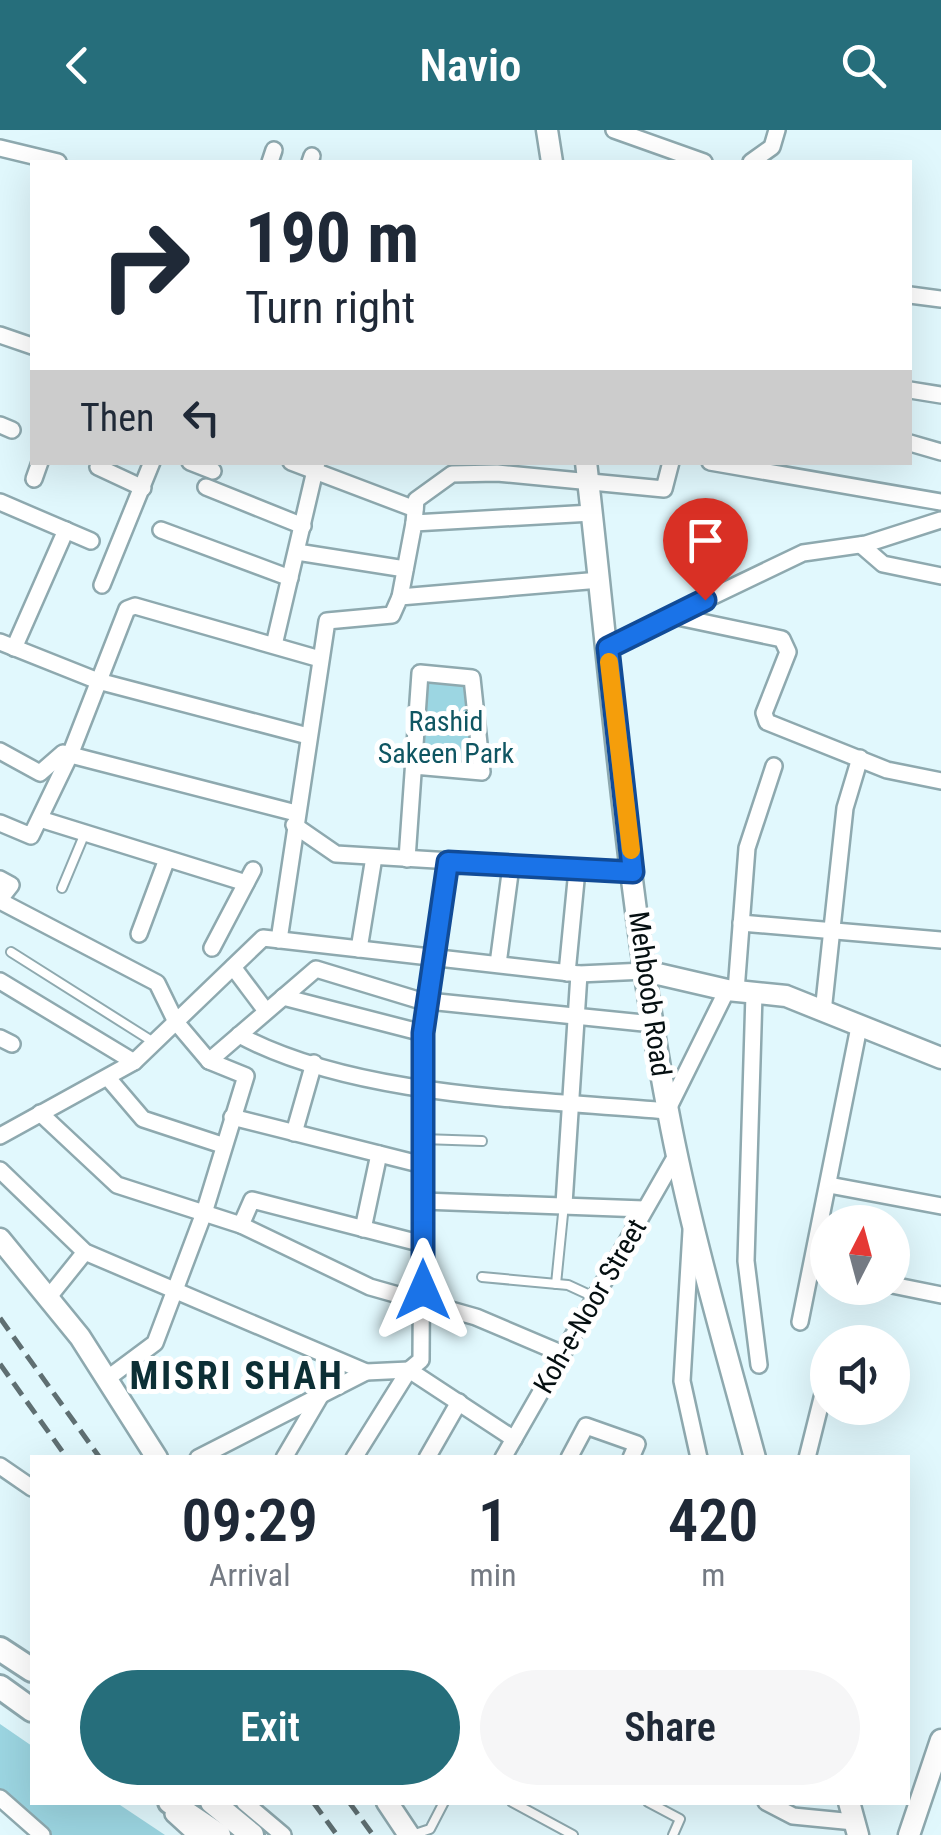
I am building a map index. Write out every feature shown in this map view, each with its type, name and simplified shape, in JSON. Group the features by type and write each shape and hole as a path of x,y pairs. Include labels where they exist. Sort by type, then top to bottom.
{"main road":[{"path":"547,130 552,160"},
{"name":"Mehboob Road","path":"587,471 653,1024 692,1222 754,1455"},
{"path":"645,970 739,992 786,996 941,1058"},
{"path":"0,1239 108,1378 155,1455"},
{"path":"3,1657 30,1669"},
{"path":"0,1686 30,1708"},
{"path":"909,1835 941,1740"},
{"path":"174,1805 219,1835"},
{"path":"216,1805 252,1835"}],"street":[{"path":"614,130 698,160"},
{"path":"754,160 772,147 777,130"},
{"path":"0,148 50,160"},
{"path":"912,295 941,299"},
{"path":"0,336 30,345"},
{"path":"912,390 941,395"},
{"path":"912,444 941,452"},
{"path":"34,479 39,465"},
{"path":"102,585 151,465"},
{"path":"193,465 209,479 303,526"},
{"path":"280,940 295,819 328,621 392,615 400,597 416,500 452,474 587,471 664,489 670,465"},
{"path":"727,465 941,502"},
{"path":"98,467 143,488"},
{"path":"274,645 317,467 415,516 592,513"},
{"path":"0,502 91,541"},
{"path":"608,648 802,553 861,544 941,520"},
{"path":"66,530 7,645 98,681 308,736"},
{"path":"161,530 290,578"},
{"path":"861,544 883,564 941,576"},
{"path":"297,552 405,569"},
{"path":"400,597 600,580"},
{"path":"0,823 28,838 40,819 70,755 124,613 135,606 320,659"},
{"path":"673,616 782,639 788,652 764,718 860,758 941,782"},
{"path":"407,859 420,673 472,678 482,772 414,766"},
{"path":"0,751 40,773 57,754 70,755 295,819 336,854 633,872"},
{"path":"824,1012 845,808 860,758"},
{"path":"759,1365 746,1261 739,992 747,848 774,766"},
{"path":"40,819 166,858 249,876 212,948"},
{"path":"359,949 374,857"},
{"path":"139,934 166,858"},
{"path":"356,1455 409,1370 421,1360 423,1033 448,862"},
{"path":"498,964 511,866"},
{"path":"564,1204 576,1016 573,973 577,870"},
{"path":"0,879 11,885 0,900 156,984 176,1022 209,1061 246,1076 204,1213 155,1343 108,1378"},
{"path":"742,923 941,940"},
{"path":"4,1127 40,1113 134,1062 263,938 573,973 645,970"},
{"path":"232,967 266,1011"},
{"path":"209,1061 316,968 427,1001 653,1024"},
{"path":"0,981 134,1062"},
{"path":"240,1034 276,1055 423,1088 668,1110 739,992"},
{"path":"283,997 423,1033"},
{"path":"800,1322 860,1027"},
{"path":"294,1132 314,1063"},
{"path":"108,1078 143,1120 222,1145"},
{"path":"40,1113 117,1184 241,1225 370,1287 476,1317 562,1354"},
{"path":"232,1117 423,1164"},
{"path":"363,1229 379,1154"},
{"name":"Koh-e-Noor Street","path":"505,1455 677,1154"},
{"path":"0,1170 86,1252 366,1372"},
{"path":"829,1186 941,1206"},
{"path":"241,1225 252,1200 423,1244"},
{"path":"423,1201 644,1209"},
{"path":"692,1222 682,1381 698,1455"},
{"path":"48,1298 86,1252"},
{"path":"910,1289 941,1295"},
{"path":"204,1455 366,1372 409,1370 514,1438"},
{"path":"286,1455 321,1395"},
{"path":"428,1455 459,1402"},
{"path":"808,1455 815,1425"},
{"path":"571,1455 586,1426 636,1444 632,1455"},
{"path":"0,1466 30,1487"},
{"path":"0,1798 33,1832"},
{"path":"163,1805 196,1835"},
{"path":"248,1805 284,1835"},
{"path":"772,1805 793,1816 853,1820"}],"lane":[{"path":"62,888 85,833"},
{"path":"12,952 154,1043"},
{"path":"422,1139 482,1141"},
{"path":"556,1284 564,1204"},
{"path":"482,1277 556,1284 596,1297"},
{"path":"407,1820 438,1805"},
{"path":"518,1805 573,1835"},
{"path":"654,1805 680,1819 674,1835"},
{"path":"407,1820 442,1835"}],"green space":[{"name":"Rashid Sakeen Park","path":"420,673 472,678 482,772 414,766"},
{"path":"0,1724 30,1745 30,1805 120,1805 165,1835 41,1835 0,1800"}],"railway":[{"path":"0,1318 98,1455"},
{"path":"0,1364 65,1455"},
{"path":"315,1805 337,1835"},
{"path":"351,1805 373,1835"}],"slow traffic":[{"path":"609,662 631,850"}],"district":[{"name":"MISRI SHAH","path":"237,1376"}],"route":[{"path":"423,1290 423,1033 448,862 633,872 608,648 705,600"}]}
